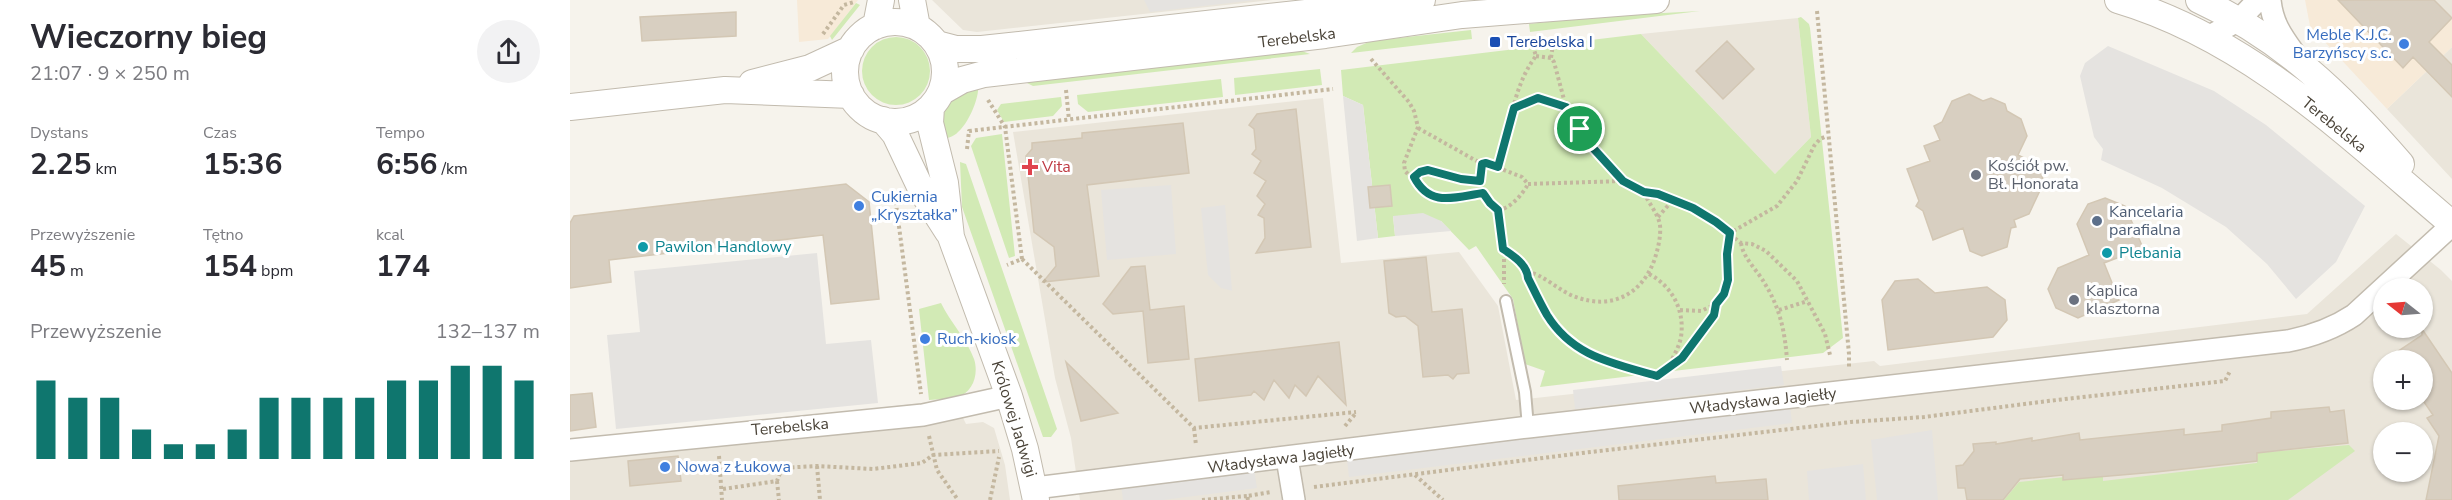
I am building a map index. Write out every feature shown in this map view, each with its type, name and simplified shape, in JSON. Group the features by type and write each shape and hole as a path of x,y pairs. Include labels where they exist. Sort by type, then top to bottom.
{"street":[{"path":"876,26 881,0"},
{"path":"912,0 917,27"},
{"name":"Terebelska","path":"937,44 956,48 982,49 1422,0"},
{"name":"Terebelska","path":"936,99 962,80 984,74 1325,35 1462,15 1656,0"},
{"name":"Terebelska","path":"2118,0 2169,18 2210,36 2248,58 2282,83 2452,224"},
{"path":"2210,36 2239,20 2258,0"},
{"name":"Terebelska","path":"2270,0 2272,15 2278,31 2299,60"},
{"name":"Terebelska","path":"2210,36 2213,2 2299,60 2364,121 2452,224"},
{"path":"889,22 903,22 917,27 937,44 943,56 945,69 936,99 909,120 883,120 870,115 851,95 846,82 846,65 851,49 861,35 876,26 889,22"},
{"path":"570,107 725,90 810,68 851,49"},
{"path":"725,90 851,95"},
{"name":"Królowej Jadwigi","path":"936,99 930,123 945,183 951,237"},
{"name":"Królowej Jadwigi","path":"883,120 895,134 923,193 951,237 1009,396 1036,494"},
{"name":"Władysława Jagiełły","path":"1036,494 1287,458 1528,427 2289,342 2315,336 2338,326 2354,315 2452,224"},
{"name":"Terebelska","path":"570,450 923,415 1009,396"},
{"path":"1287,458 1293,495"}],"lane":[{"path":"1506,301 1525,393 1528,427"}],"path":[{"path":"820,37 844,3 855,2"},
{"path":"1817,11 1849,354 1849,375"},
{"path":"1554,37 1551,58 1566,107 1593,148 1623,181 1644,192 1658,194 1699,212 1741,243 1743,251 1766,284 1779,310 1787,360"},
{"path":"1530,40 1536,56"},
{"path":"1536,56 1551,58"},
{"path":"1498,167 1520,83 1536,56"},
{"path":"1371,59 1412,106 1418,128 1404,163 1406,171 1414,177 1426,193 1435,198 1483,193"},
{"path":"1066,89 1069,120"},
{"path":"967,150 969,131 1333,89"},
{"path":"1514,108 1538,98 1566,107"},
{"path":"988,100 1005,127 1022,259 1194,428 1196,450"},
{"path":"1418,128 1482,164 1486,163 1522,177 1528,184"},
{"path":"1730,233 1777,206 1797,181 1814,146 1827,136"},
{"path":"1482,164 1480,181 1483,193 1498,210 1504,210 1522,194 1528,184"},
{"path":"1414,177 1428,170 1461,179 1480,181"},
{"path":"1528,184 1623,181"},
{"path":"1527,272 1534,272 1576,298 1600,302 1625,298 1649,274 1659,248 1658,217 1644,192"},
{"path":"894,193 923,415 937,470 958,500"},
{"path":"1658,217 1672,201"},
{"path":"1498,210 1506,301"},
{"path":"1680,310 1701,311 1716,304 1724,294 1728,280 1727,254 1730,233"},
{"path":"1741,243 1752,243 1777,260 1797,281 1825,334 1830,355"},
{"path":"1503,249 1512,255 1527,272 1546,314 1560,332 1580,350 1596,358 1657,376 1682,358 1708,325 1716,312 1716,304"},
{"path":"1007,265 1022,259"},
{"path":"1649,274 1662,281 1671,292 1680,310 1680,339 1667,371"},
{"path":"1779,310 1808,301"},
{"path":"1202,500 1293,495 1414,474 1851,422 1924,417 2048,400 2225,381 2233,366"},
{"path":"1194,428 1356,412"},
{"path":"779,500 777,482 782,468 817,466 873,469 922,463 933,456 1000,451 990,500"},
{"path":"817,466 819,500"},
{"path":"1414,474 1443,500"},
{"path":"723,489 777,482"}],"shaded area":[{"path":"797,0 858,0 828,39 799,42"},
{"path":"932,0 1273,0 977,32 963,30"},
{"path":"1144,0 1256,0 1150,12"},
{"path":"2305,0 2434,0 2452,18 2452,47 2387,109 2310,26"},
{"path":"2434,0 2452,0 2452,18"},
{"path":"1798,18 1811,137 1775,174 1641,34"},
{"path":"2108,46 2214,91 2266,125 2365,206 2336,262 2296,299 2267,264 2226,227 2162,188 2101,160 2103,149 2094,137 2080,76 2085,63"},
{"path":"2452,47 2452,179 2387,109"},
{"path":"1343,96 1363,105 1378,238 1357,241"},
{"path":"1323,98 1341,263 1459,252 1498,306 1516,400 1874,361 1880,366 2307,314 2396,234 2452,281 2452,500 1080,500 1071,438 1055,378 1013,132"},
{"path":"1171,185 1176,254 1107,260 1101,190"},
{"path":"1225,205 1232,291 1221,288 1208,275 1201,208"},
{"path":"1423,213 1441,221 1451,231 1395,236 1393,216"},
{"path":"817,253 826,344 871,340 878,403 616,429 607,335 640,332 634,271"},
{"path":"1781,366 1784,385 1575,409 1573,390"},
{"path":"954,399 966,424 983,422 994,428 1005,465 1010,500 570,500 570,445"},
{"path":"1790,406 1792,423 1349,477 1347,460"},
{"path":"1932,430 1938,500 1877,500 1871,440"},
{"path":"1863,464 1866,500 1809,500 1807,471"},
{"path":"1254,469 1257,488 1163,500 1123,500 1121,485"}],"green space":[{"path":"856,3 860,5 832,40 830,36"},
{"path":"1700,11 1530,32 1529,24 1590,17"},
{"path":"1801,17 1810,28 1843,338 1823,353 1540,387 1545,371 1525,364 1513,299 1476,246 1469,250 1441,221 1393,216 1395,236 1378,238 1363,105 1343,96 1341,70 1641,34 1775,174 1811,137 1798,18"},
{"path":"1471,30 1472,39 1351,53 1357,47 1371,41"},
{"path":"903,37 915,43 924,52 930,64 928,84 920,95 903,105 889,105 872,95 864,84 862,64 872,47 883,39"},
{"path":"1299,50 1310,54 1033,86 1019,79"},
{"path":"1320,69 1322,85 1235,95 1234,78"},
{"path":"1221,79 1223,97 1088,112 1078,104 1077,95"},
{"path":"978,85 975,103 966,123 954,135 941,140 943,118 948,105 958,95"},
{"path":"1061,97 1062,106 1053,116 1004,122 997,110 1001,104"},
{"path":"1002,134 1015,256 1009,258 971,146 976,138"},
{"path":"960,162 966,164 1057,429 1051,437 1043,437 962,207"},
{"path":"941,303 971,352 976,371 971,387 963,395 929,400 919,309"},
{"path":"2349,445 2355,451 2288,500 2004,500 2019,482 2103,473 2103,481 2257,463 2258,453"}],"building":[{"name":"Meble K.J.C. Barzyńscy s.c.","path":"2338,0 2434,0 2452,18 2429,42 2452,65 2452,97 2413,57 2403,68"},
{"path":"736,12 736,36 642,41 640,17"},
{"path":"1727,41 1754,69 1723,99 1696,71"},
{"name":"Kościół pw. Bł. Honorata","path":"1969,94 1983,101 1991,98 2005,104 2007,111 2021,119 2027,136 2018,155 2038,165 2044,182 2029,214 2014,220 2016,227 2011,228 2007,247 1982,256 1970,251 1963,228 1933,240 1923,211 1916,206 1919,201 1907,169 1930,161 1924,146 1940,140 1934,126 1942,122 1952,101"},
{"path":"1296,109 1311,247 1256,253 1265,238 1264,218 1258,215 1265,204 1257,196 1266,181 1254,173 1261,161 1252,154 1256,149 1254,129 1249,125 1257,114"},
{"path":"1183,123 1189,173 1087,185 1099,276 1043,282 1056,266 1054,247 1034,232 1026,156 1032,149 1032,143 1082,138 1082,133"},
{"name":"Pawilon Handlowy","path":"846,184 869,202 879,299 831,304 823,235 609,260 611,282 570,288 570,223 574,216"},
{"path":"1390,185 1392,206 1370,208 1368,187"},
{"name":"Plebania","path":"2105,198 2125,206 2143,248 2104,263 2119,300 2078,318 2056,308 2048,289 2058,268 2089,255 2077,224 2088,204"},
{"path":"1426,257 1432,312 1462,309 1469,373 1457,374 1453,379 1448,375 1423,377 1418,326 1405,316 1396,317 1389,313 1384,261"},
{"path":"1145,266 1150,310 1184,306 1189,359 1148,363 1143,311 1113,314 1103,304 1131,267"},
{"path":"1918,279 1935,293 1987,287 2005,300 2007,320 1993,337 1888,350 1882,300 1895,281"},
{"path":"2418,338 2428,338 2452,373 2452,500 2426,500 2430,482 2433,482 2433,466 2439,436 2433,427 2433,422 2430,422 2427,418 2433,415 2430,410 2433,410 2433,350 2400,350"},
{"path":"1339,342 1346,405 1318,376 1306,396 1295,385 1289,398 1274,380 1264,400 1254,391 1251,395 1199,401 1195,359"},
{"path":"1066,362 1118,413 1081,421"},
{"path":"592,393 596,427 570,431 570,395"},
{"path":"2329,407 2330,412 2344,410 2348,443 2257,453 2257,461 2063,480 2063,475 2020,479 2003,500 1967,500 1965,488 1958,488 1956,466 1963,465 1974,451 1973,444 1996,442 1996,444 2032,438 2032,441 2079,433 2080,440 2184,429 2184,435 2222,431 2222,425 2271,418 2271,412"},
{"path":"678,456 681,481 630,486 628,461"},
{"path":"1715,476 1716,483 1766,479 1768,500 1619,500 1618,486"}],"place":[{"name":"Terebelska I","path":"1495,42"},
{"name":"Meble K.J.C. Barzyńscy s.c.","path":"2404,44"},
{"name":"Vita","path":"1030,167"},
{"name":"Kościół pw. Bł. Honorata","path":"1976,175"},
{"name":"Cukiernia „Kryształka”","path":"859,206"},
{"name":"Kancelaria parafialna","path":"2097,221"},
{"name":"Pawilon Handlowy","path":"643,247"},
{"name":"Plebania","path":"2107,253"},
{"name":"Kaplica klasztorna","path":"2074,300"},
{"name":"Ruch-kiosk","path":"925,339"},
{"name":"Nowa z Łukowa","path":"665,467"}],"route":[{"path":"1532,99 1545,99 1566,107 1580,129 1599,155 1623,181 1644,192 1658,194 1693,208 1730,233 1727,254 1729,273 1727,289 1716,304 1714,315 1682,358 1657,376 1588,355 1560,332 1546,314 1527,272 1520,262 1503,249 1498,210 1483,193 1435,198 1426,193 1414,177 1423,170 1428,170 1461,179 1480,181 1479,173 1482,164 1498,167 1514,108 1532,99"}]}
